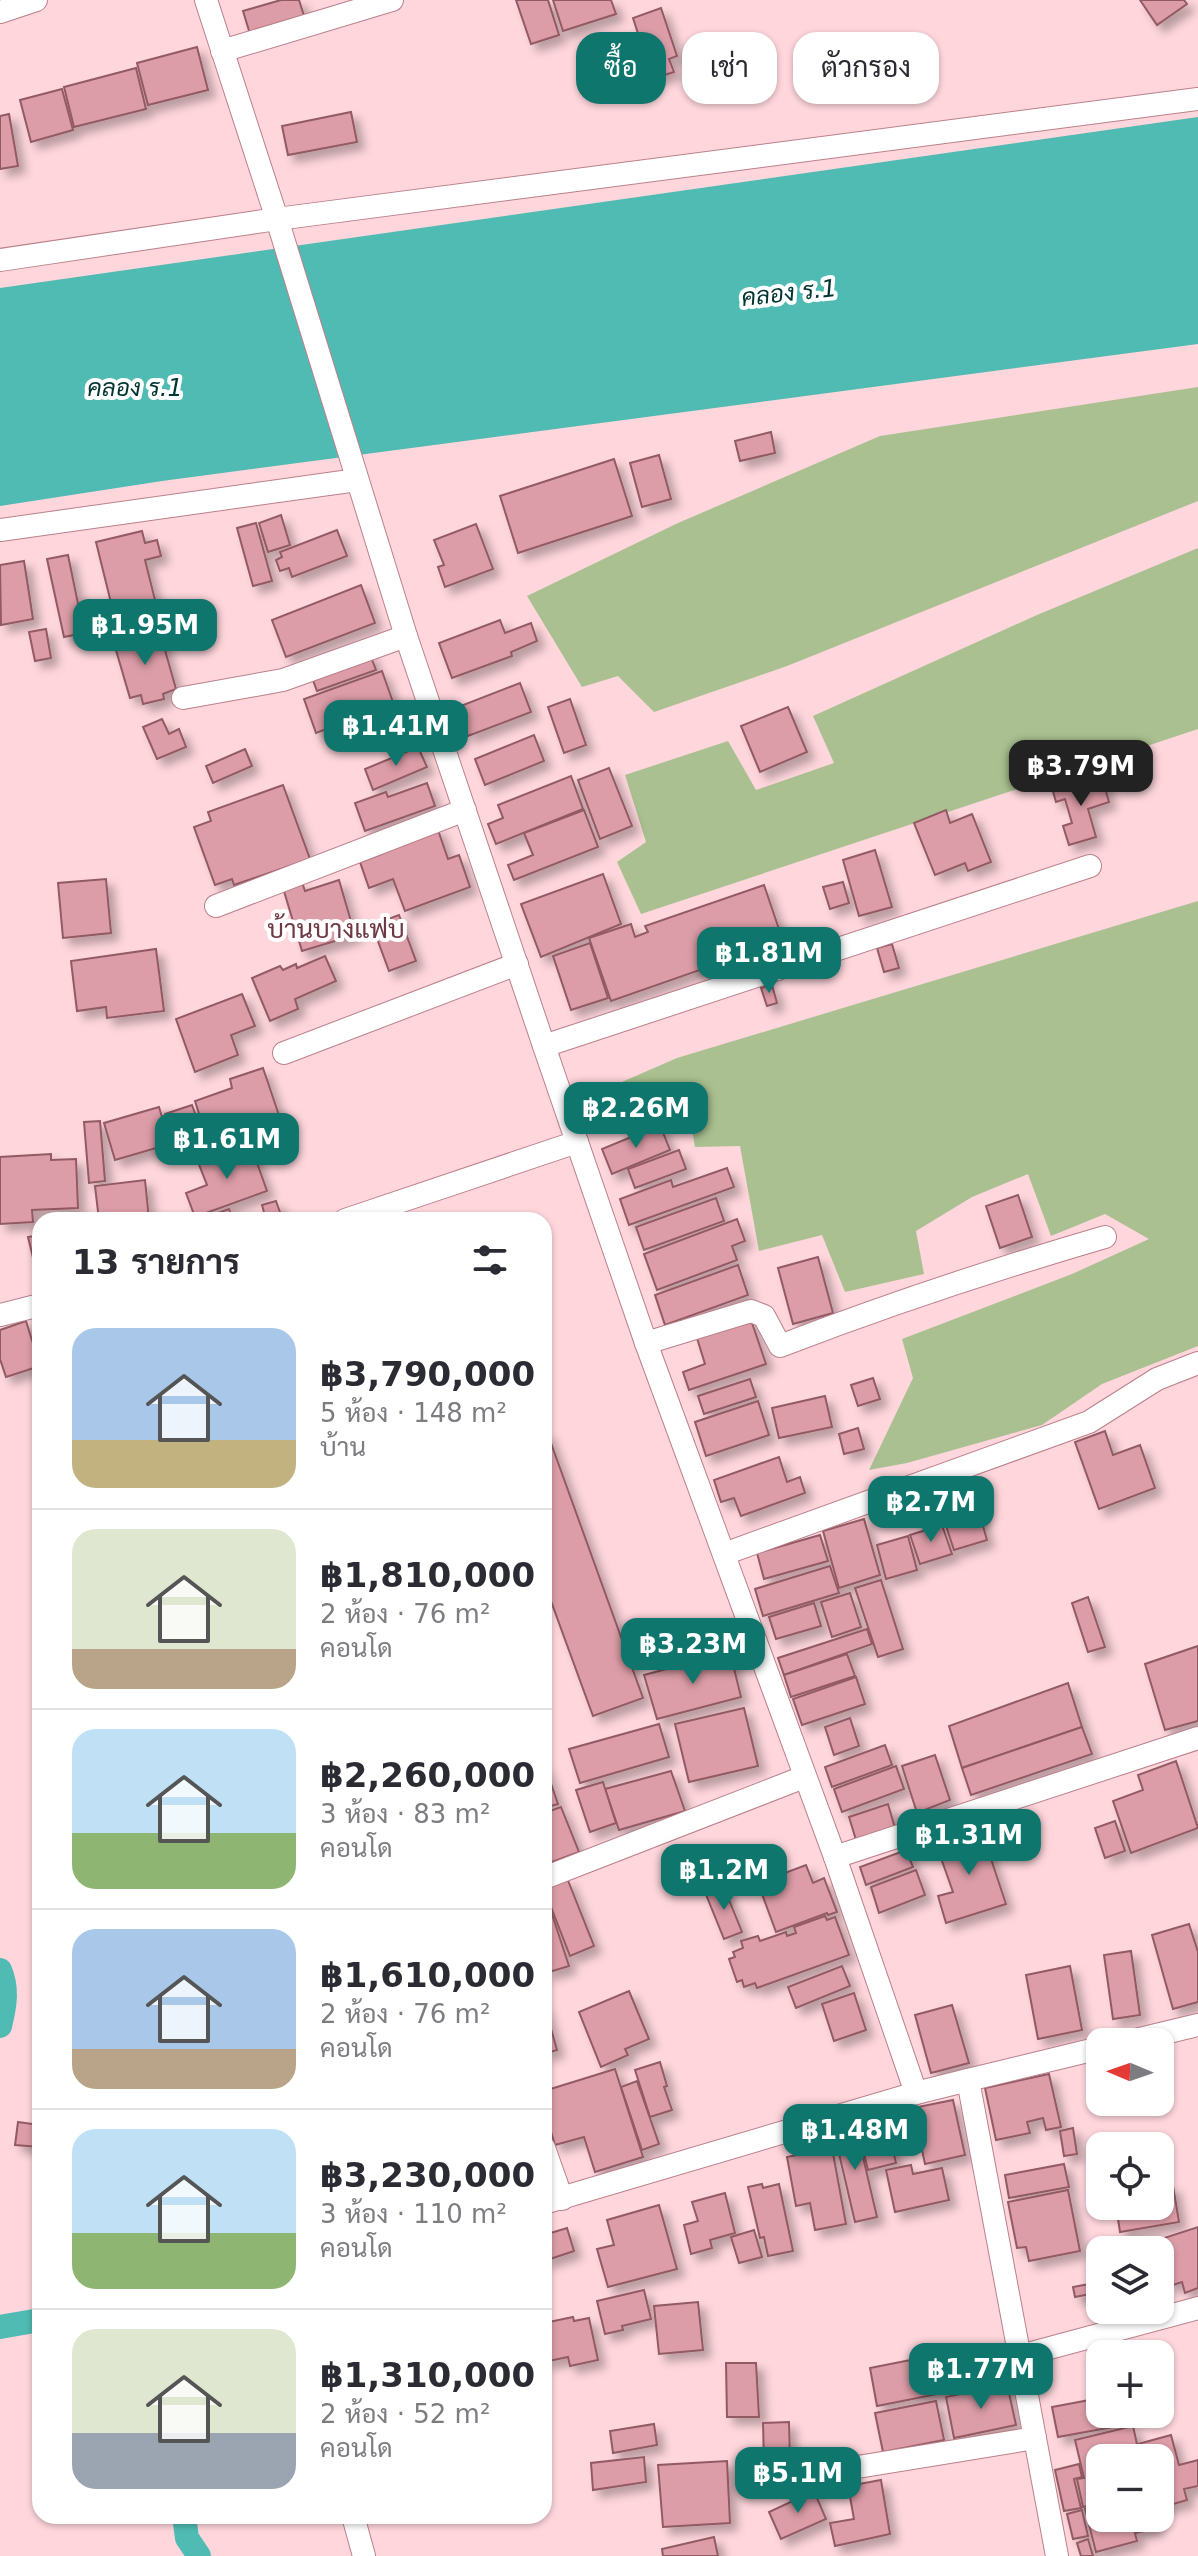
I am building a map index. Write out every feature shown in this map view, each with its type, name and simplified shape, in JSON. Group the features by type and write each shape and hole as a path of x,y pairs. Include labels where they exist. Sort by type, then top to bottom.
{"street":[{"path":"0,12 36,0"},
{"path":"206,0 406,636 544,1046 646,1343 835,1857 916,2093"},
{"path":"222,51 392,0"},
{"path":"0,260 277,219 1198,99"},
{"path":"0,530 355,476"},
{"path":"183,698 283,680 406,636"},
{"path":"216,906 465,810"},
{"path":"544,1046 1090,866"},
{"path":"284,1053 517,964"},
{"path":"369,1212 577,1142"},
{"path":"646,1343 751,1311 764,1316 780,1346 994,1269 1105,1237"},
{"path":"0,1315 32,1307"},
{"path":"724,1554 1089,1422 1157,1379 1198,1363"},
{"path":"835,1857 1198,1738"},
{"path":"552,1875 804,1777"},
{"path":"1174,2031 1198,2025"},
{"path":"553,2201 916,2093 1086,2051"},
{"path":"968,2080 1057,2556"},
{"path":"1020,2356 1198,2308"},
{"path":"758,2474 827,2472 1035,2438"},
{"path":"355,2524 364,2556"}],"green space":[{"path":"1198,387 1198,501 787,666 654,712 618,676 582,687 527,596 678,523 880,436"},
{"path":"1198,548 1198,729 641,914 617,862 646,842 625,775 728,741 756,790 834,763 813,716 1037,615"},
{"path":"1198,901 1198,1346 1102,1384 1042,1425 907,1463 869,1470 913,1378 902,1339 1072,1274 1149,1239 1105,1214 1051,1236 1028,1174 972,1197 916,1231 924,1274 845,1292 822,1235 759,1251 740,1146 695,1147 688,1106 599,1131 585,1098 677,1058"}],"water":[{"name":"คลอง ร.1","path":"1198,117 1198,344 162,481 0,506 0,288"}],"building":[{"path":"281,0 299,0 305,19 250,34 243,11"},
{"path":"516,0 548,0 559,35 531,44"},
{"path":"553,0 611,0 616,14 563,31"},
{"path":"1140,0 1184,0 1187,4 1157,25"},
{"path":"661,8 677,56 669,59 674,72 666,74 666,32 638,32 633,18"},
{"path":"197,47 208,90 148,105 137,63"},
{"path":"136,68 146,109 74,127 64,87"},
{"path":"62,89 73,130 31,142 20,100"},
{"path":"351,112 357,142 288,155 282,126"},
{"path":"9,114 18,166 0,169 0,116"},
{"path":"771,432 775,453 740,461 735,441"},
{"path":"659,455 671,499 642,507 630,463"},
{"path":"614,459 632,516 518,553 500,496"},
{"path":"281,515 290,545 268,552 259,523"},
{"path":"256,523 272,581 253,586 237,528"},
{"path":"476,524 493,569 445,587 438,567 444,565 434,540"},
{"path":"337,530 347,556 292,577 289,568 280,571 276,560 282,557 280,552"},
{"path":"142,531 145,543 157,540 161,556 145,560 155,600 127,607 130,620 116,623 96,542"},
{"path":"68,555 84,633 64,637 47,559"},
{"path":"24,561 33,619 1,625 0,565"},
{"path":"361,585 375,623 286,657 272,620"},
{"path":"500,620 505,633 531,623 537,641 511,652 512,656 452,678 439,643"},
{"path":"46,629 51,658 35,661 29,632"},
{"path":"145,631 147,640 161,636 176,689 163,694 164,699 143,704 141,695 130,698 113,640"},
{"path":"369,652 376,670 317,691 310,672"},
{"path":"382,671 395,708 360,720 364,730 342,738 337,725 316,733 304,699"},
{"path":"520,683 531,712 468,736 458,707"},
{"path":"570,699 586,745 564,753 548,707"},
{"path":"788,707 807,752 760,772 741,726"},
{"path":"162,719 169,734 179,729 186,747 157,759 143,727"},
{"path":"534,735 544,761 485,785 475,759"},
{"path":"418,747 427,767 373,790 365,769"},
{"path":"245,749 252,766 213,783 206,766"},
{"path":"609,768 632,826 600,839 578,780"},
{"path":"571,776 583,809 496,844 488,824 503,818 498,805"},
{"path":"1078,780 1081,788 1103,781 1109,802 1088,809 1096,837 1069,845 1063,826 1072,823 1065,799 1056,802 1052,788"},
{"path":"427,783 435,806 365,831 355,803 386,792 388,797"},
{"path":"283,785 310,859 234,885 232,879 215,885 194,827 211,821 208,812"},
{"path":"584,810 598,847 514,880 508,865 533,855 524,833"},
{"path":"946,810 950,823 972,814 991,862 968,871 965,863 935,875 914,823"},
{"path":"437,827 448,859 459,855 470,887 405,911 393,879 369,888 360,862 382,854 380,848"},
{"path":"875,850 892,907 859,916 843,860"},
{"path":"603,874 621,924 541,957 521,904"},
{"path":"106,879 111,933 63,938 58,883"},
{"path":"339,880 355,935 302,951 283,888 302,882 305,891"},
{"path":"843,882 849,903 830,909 823,887"},
{"path":"764,885 783,941 611,1001 589,938 631,924 635,937 648,932 645,926"},
{"path":"399,915 416,961 389,971 372,925"},
{"path":"590,943 608,998 571,1010 553,956"},
{"path":"892,944 899,968 884,972 877,948"},
{"path":"156,949 164,1011 107,1018 106,1007 77,1011 71,961"},
{"path":"325,956 336,981 295,999 298,1009 270,1021 252,978 280,966 283,970 296,964 297,968"},
{"path":"772,985 777,1003 767,1006 761,988"},
{"path":"242,994 255,1026 231,1035 238,1055 195,1072 176,1019"},
{"path":"263,1068 283,1127 211,1151 195,1101 232,1088 230,1079"},
{"path":"192,1105 197,1119 169,1128 165,1114"},
{"path":"159,1107 170,1144 115,1160 104,1123"},
{"path":"100,1121 105,1181 89,1183 84,1122"},
{"path":"660,1125 670,1150 612,1174 602,1149"},
{"path":"250,1143 267,1191 209,1212 193,1212 186,1193 207,1185 198,1162"},
{"path":"679,1150 686,1169 635,1188 628,1169"},
{"path":"51,1154 51,1160 76,1159 78,1208 32,1210 32,1222 0,1224 0,1157"},
{"path":"727,1168 734,1187 629,1225 620,1199 671,1180 673,1187"},
{"path":"145,1180 148,1212 98,1212 95,1186"},
{"path":"1018,1195 1032,1237 1000,1248 986,1206"},
{"path":"716,1198 724,1221 644,1250 636,1227"},
{"path":"276,1201 280,1212 264,1212 262,1205"},
{"path":"737,1219 745,1241 732,1246 737,1260 657,1290 644,1254"},
{"path":"818,1257 833,1313 793,1324 778,1268"},
{"path":"738,1265 748,1295 665,1325 655,1295"},
{"path":"750,1317 766,1364 689,1390 683,1372 705,1364 696,1335"},
{"path":"26,1321 32,1340 32,1369 6,1377 0,1359 0,1330"},
{"path":"873,1378 880,1399 858,1406 851,1385"},
{"path":"750,1379 756,1397 704,1414 698,1396"},
{"path":"825,1396 832,1427 779,1438 772,1408"},
{"path":"758,1401 769,1435 706,1456 695,1422"},
{"path":"858,1428 864,1449 844,1454 839,1434"},
{"path":"1105,1431 1113,1455 1140,1445 1155,1488 1099,1509 1075,1442"},
{"path":"552,1446 643,1698 593,1716 552,1604"},
{"path":"779,1457 787,1482 800,1477 805,1493 741,1516 734,1498 721,1502 714,1480"},
{"path":"979,1512 987,1540 954,1550 945,1523"},
{"path":"864,1519 880,1575 839,1588 823,1531"},
{"path":"942,1525 952,1554 920,1564 910,1535"},
{"path":"820,1535 828,1561 764,1579 757,1553"},
{"path":"908,1536 917,1570 886,1579 877,1545"},
{"path":"830,1566 839,1593 763,1616 755,1589"},
{"path":"881,1580 903,1649 878,1657 855,1588"},
{"path":"850,1593 861,1627 832,1637 821,1602"},
{"path":"1088,1597 1105,1647 1088,1652 1072,1603"},
{"path":"814,1603 821,1626 776,1639 769,1617"},
{"path":"867,1629 872,1644 784,1675 778,1658"},
{"path":"1198,1646 1198,1721 1165,1730 1145,1664"},
{"path":"730,1652 741,1697 657,1719 644,1675"},
{"path":"847,1654 855,1676 791,1697 784,1675"},
{"path":"856,1677 865,1704 802,1725 793,1699"},
{"path":"1068,1683 1082,1727 962,1768 949,1726"},
{"path":"744,1708 758,1766 689,1782 675,1724"},
{"path":"850,1718 859,1746 834,1755 825,1727"},
{"path":"659,1724 669,1757 580,1783 569,1749"},
{"path":"1082,1727 1092,1754 971,1795 962,1768"},
{"path":"885,1745 892,1765 832,1787 825,1767"},
{"path":"935,1755 950,1800 917,1813 902,1766"},
{"path":"1176,1761 1198,1828 1131,1853 1113,1801 1143,1790 1138,1775"},
{"path":"896,1766 904,1789 842,1812 834,1789"},
{"path":"671,1771 685,1811 619,1830 605,1789"},
{"path":"603,1782 616,1823 590,1832 576,1790"},
{"path":"552,1786 558,1804 552,1806"},
{"path":"888,1804 895,1828 856,1840 849,1817"},
{"path":"561,1807 579,1852 552,1862 552,1810"},
{"path":"1115,1821 1125,1851 1105,1858 1095,1828"},
{"path":"981,1829 1006,1904 946,1923 938,1896 953,1892 936,1844"},
{"path":"906,1850 913,1867 866,1885 860,1867"},
{"path":"806,1865 813,1883 824,1878 837,1912 776,1932 758,1883"},
{"path":"916,1870 925,1895 879,1913 871,1887"},
{"path":"567,1878 594,1946 570,1956 552,1910 552,1885"},
{"path":"723,1885 742,1932 724,1939 705,1892"},
{"path":"552,1914 569,1966 552,1971"},
{"path":"825,1916 827,1920 835,1917 849,1955 757,1988 755,1983 744,1987 742,1980 737,1982 729,1959 735,1957 733,1952 743,1948 741,1941 758,1936 760,1941 786,1932 787,1936 796,1933 794,1927"},
{"path":"1189,1924 1198,1952 1198,2002 1173,2009 1152,1935"},
{"path":"1131,1951 1140,2015 1113,2019 1104,1955"},
{"path":"842,1966 850,1986 796,2008 788,1987"},
{"path":"1070,1966 1082,2030 1038,2039 1026,1975"},
{"path":"629,1991 649,2039 625,2049 628,2055 601,2067 579,2012"},
{"path":"854,1993 866,2030 834,2041 822,2004"},
{"path":"952,2005 969,2063 931,2073 915,2015"},
{"path":"552,2032 557,2050 552,2052"},
{"path":"660,2062 672,2110 650,2117 635,2070"},
{"path":"615,2069 643,2157 595,2172 584,2137 555,2145 552,2135 552,2089"},
{"path":"1049,2074 1061,2127 1046,2130 1043,2118 1027,2122 1030,2133 996,2140 985,2088"},
{"path":"637,2081 659,2144 642,2150 621,2087"},
{"path":"953,2100 965,2155 925,2164 913,2108"},
{"path":"885,2115 896,2163 868,2170 856,2122"},
{"path":"18,2122 32,2124 32,2146 15,2145"},
{"path":"855,2123 877,2217 855,2222 833,2128"},
{"path":"1073,2128 1077,2154 1064,2156 1060,2131"},
{"path":"832,2148 846,2224 815,2230 810,2203 796,2206 787,2157"},
{"path":"1064,2164 1069,2187 1009,2198 1005,2175"},
{"path":"911,2165 913,2174 942,2168 949,2200 895,2212 886,2170"},
{"path":"762,2184 763,2188 779,2184 793,2251 768,2256 764,2237 760,2238 748,2187"},
{"path":"1068,2190 1080,2251 1029,2261 1026,2247 1017,2248 1008,2202"},
{"path":"1174,2192 1179,2222 1120,2232 1118,2220 1174,2220"},
{"path":"725,2193 735,2233 710,2240 712,2248 691,2254 684,2225 698,2221 692,2202"},
{"path":"659,2205 677,2269 608,2287 597,2249 614,2245 607,2220"},
{"path":"1198,2227 1198,2288 1185,2293 1182,2282 1174,2285 1174,2236 1170,2236"},
{"path":"567,2228 574,2251 552,2258 552,2233"},
{"path":"754,2230 762,2257 739,2263 731,2237"},
{"path":"1086,2285 1086,2295 1075,2297 1073,2287"},
{"path":"644,2290 651,2319 605,2334 597,2301"},
{"path":"698,2302 703,2350 659,2354 654,2306"},
{"path":"573,2317 574,2321 589,2318 598,2360 570,2366 568,2357 552,2360 552,2321"},
{"path":"956,2351 963,2389 877,2406 870,2368"},
{"path":"726,2363 756,2363 759,2417 727,2417"},
{"path":"1007,2384 1016,2425 954,2438 946,2397"},
{"path":"936,2401 944,2440 883,2452 875,2413"},
{"path":"1086,2401 1086,2428 1108,2428 1058,2437 1052,2407"},
{"path":"789,2422 790,2461 764,2462 763,2423"},
{"path":"654,2424 657,2445 613,2453 610,2431"},
{"path":"1133,2428 1137,2444 1086,2444 1086,2506 1083,2507 1077,2479 1084,2478 1075,2440"},
{"path":"1171,2435 1173,2444 1138,2444"},
{"path":"1174,2446 1179,2465 1198,2460 1198,2486 1184,2489 1187,2500 1174,2504"},
{"path":"644,2457 646,2482 593,2490 591,2463"},
{"path":"727,2461 730,2523 663,2527 658,2465"},
{"path":"1079,2464 1082,2477 1074,2479 1081,2508 1064,2511 1055,2470"},
{"path":"881,2480 890,2534 835,2546 830,2523 854,2519 848,2486"},
{"path":"814,2491 826,2519 781,2539 769,2512"},
{"path":"1082,2510 1088,2536 1073,2539 1067,2514"},
{"path":"1091,2532 1135,2532 1137,2541 1096,2552"},
{"path":"714,2537 718,2556 663,2556 662,2549"},
{"path":"1088,2539 1093,2556 1081,2556 1077,2543"}],"waterway":[{"path":"0,1970 5,1998 0,2026"},
{"path":"0,2327 32,2321"},
{"path":"185,2524 187,2538 199,2556"}],"district":[{"name":"บ้านบางแฟบ","path":"336,929"}]}
